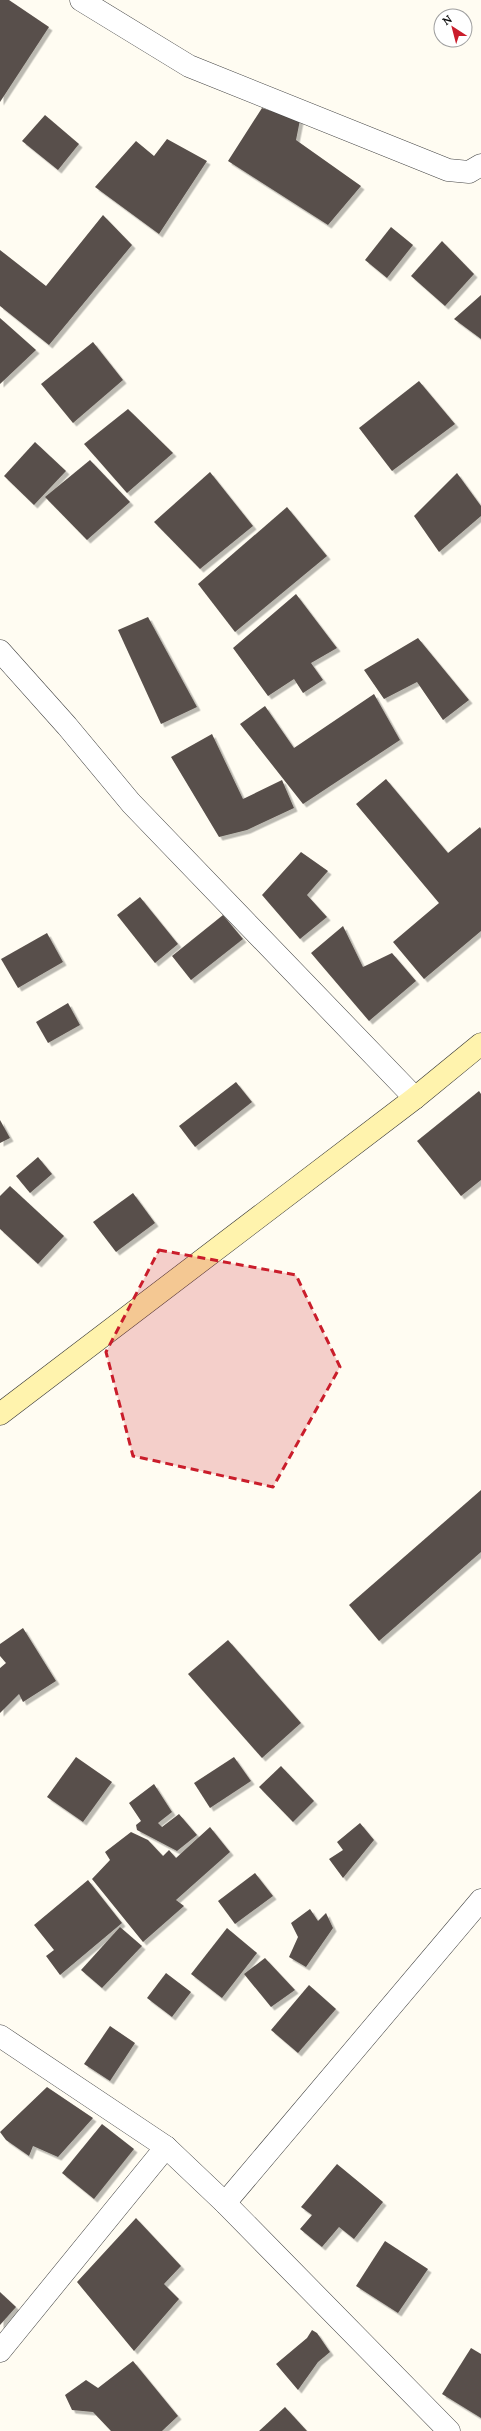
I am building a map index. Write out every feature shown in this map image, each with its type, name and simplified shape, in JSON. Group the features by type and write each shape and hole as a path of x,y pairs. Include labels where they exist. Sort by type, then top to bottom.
{"street":[{"path":"81,0 189,66 448,170 469,172 481,165"},
{"path":"0,651 67,726 131,803 415,1098"},
{"path":"0,1414 415,1098 481,1044"},
{"path":"225,2203 481,1900"},
{"path":"0,2036 166,2147 225,2203 449,2431"},
{"path":"0,2351 166,2147"}],"highlighted area":[{"path":"159,1250 296,1275 340,1367 273,1487 133,1456 106,1352"}],"building":[{"path":"0,0 9,0 49,27 0,102"},
{"path":"262,108 300,120 296,140 361,186 328,225 228,161"},
{"path":"45,115 79,144 58,170 22,141"},
{"path":"167,139 207,161 159,234 95,187 136,141 154,156"},
{"path":"103,215 132,245 49,345 0,306 0,250 46,286"},
{"path":"391,227 413,245 387,278 365,260"},
{"path":"442,241 474,274 445,306 411,276"},
{"path":"481,295 481,339 454,319"},
{"path":"0,318 36,350 0,384"},
{"path":"93,342 123,380 73,423 41,384"},
{"path":"419,381 455,424 392,471 359,428"},
{"path":"128,409 173,453 127,493 84,444"},
{"path":"35,442 66,471 34,505 4,476"},
{"path":"90,460 130,502 87,540 45,497"},
{"path":"210,472 253,526 200,569 154,522"},
{"path":"457,473 481,506 481,516 439,552 414,516"},
{"path":"287,507 327,556 235,632 198,584"},
{"path":"296,594 337,648 311,663 323,680 303,693 294,679 268,696 233,648"},
{"path":"148,617 197,707 161,724 118,630"},
{"path":"418,638 469,700 443,720 417,682 384,699 364,670"},
{"path":"374,694 400,740 303,804 240,724 265,706 294,748"},
{"path":"212,734 243,799 282,780 294,808 247,830 219,837 171,757"},
{"path":"386,779 448,853 480,827 481,829 481,931 424,979 393,942 439,903 356,804"},
{"path":"301,852 328,871 307,895 327,917 300,939 262,895"},
{"path":"140,897 178,944 155,963 117,915"},
{"path":"223,915 243,939 191,980 172,956"},
{"path":"343,926 363,967 392,953 416,981 369,1021 311,953"},
{"path":"47,933 63,962 18,988 1,959"},
{"path":"68,1003 80,1025 48,1043 36,1022"},
{"path":"236,1082 252,1102 195,1147 179,1126"},
{"path":"479,1091 481,1094 481,1180 461,1196 417,1141"},
{"path":"0,1120 10,1138 0,1143"},
{"path":"38,1157 52,1174 30,1193 16,1176"},
{"path":"10,1186 64,1236 38,1264 0,1229 0,1196"},
{"path":"133,1193 155,1223 116,1252 93,1222"},
{"path":"481,1490 481,1552 379,1641 349,1605"},
{"path":"23,1628 56,1681 23,1702 19,1694 0,1713 0,1668 6,1663 0,1656 0,1644"},
{"path":"228,1640 301,1723 262,1758 188,1674"},
{"path":"76,1757 112,1782 83,1822 47,1797"},
{"path":"234,1757 251,1781 210,1808 194,1783"},
{"path":"281,1766 314,1801 293,1822 259,1787"},
{"path":"154,1784 172,1812 158,1823 162,1827 179,1814 197,1835 177,1851 137,1830 136,1825 141,1821 129,1803"},
{"path":"360,1823 374,1840 343,1878 329,1859 343,1850 337,1842"},
{"path":"210,1827 230,1852 176,1900 184,1906 143,1942 92,1879 110,1860 105,1852 131,1832 148,1840 163,1856 169,1850 176,1858"},
{"path":"255,1873 273,1896 235,1924 218,1901"},
{"path":"88,1880 122,1923 60,1975 46,1956 54,1950 34,1925"},
{"path":"310,1909 318,1921 326,1913 333,1928 306,1967 289,1957 298,1937 291,1923"},
{"path":"120,1927 142,1946 102,1988 81,1970"},
{"path":"227,1928 257,1953 222,1998 191,1974"},
{"path":"265,1958 295,1990 271,2007 244,1974"},
{"path":"166,1973 191,1992 172,2017 147,1998"},
{"path":"309,1985 336,2009 298,2053 271,2030"},
{"path":"110,2026 135,2043 110,2081 84,2064"},
{"path":"47,2087 93,2118 58,2157 33,2146 29,2156 6,2140 0,2132"},
{"path":"102,2124 134,2149 94,2199 62,2173"},
{"path":"337,2164 383,2202 354,2239 339,2227 322,2247 300,2229 312,2215 301,2207"},
{"path":"136,2218 181,2266 164,2284 179,2299 134,2351 77,2282"},
{"path":"385,2241 428,2269 398,2313 356,2286"},
{"path":"0,2292 16,2307 0,2325"},
{"path":"312,2330 317,2333 330,2352 318,2362 298,2390 276,2364 307,2338"},
{"path":"471,2348 481,2354 481,2418 442,2394"},
{"path":"133,2361 178,2416 162,2431 111,2431 93,2412 72,2410 65,2395 86,2380 98,2388"},
{"path":"285,2407 307,2431 259,2431"}]}
